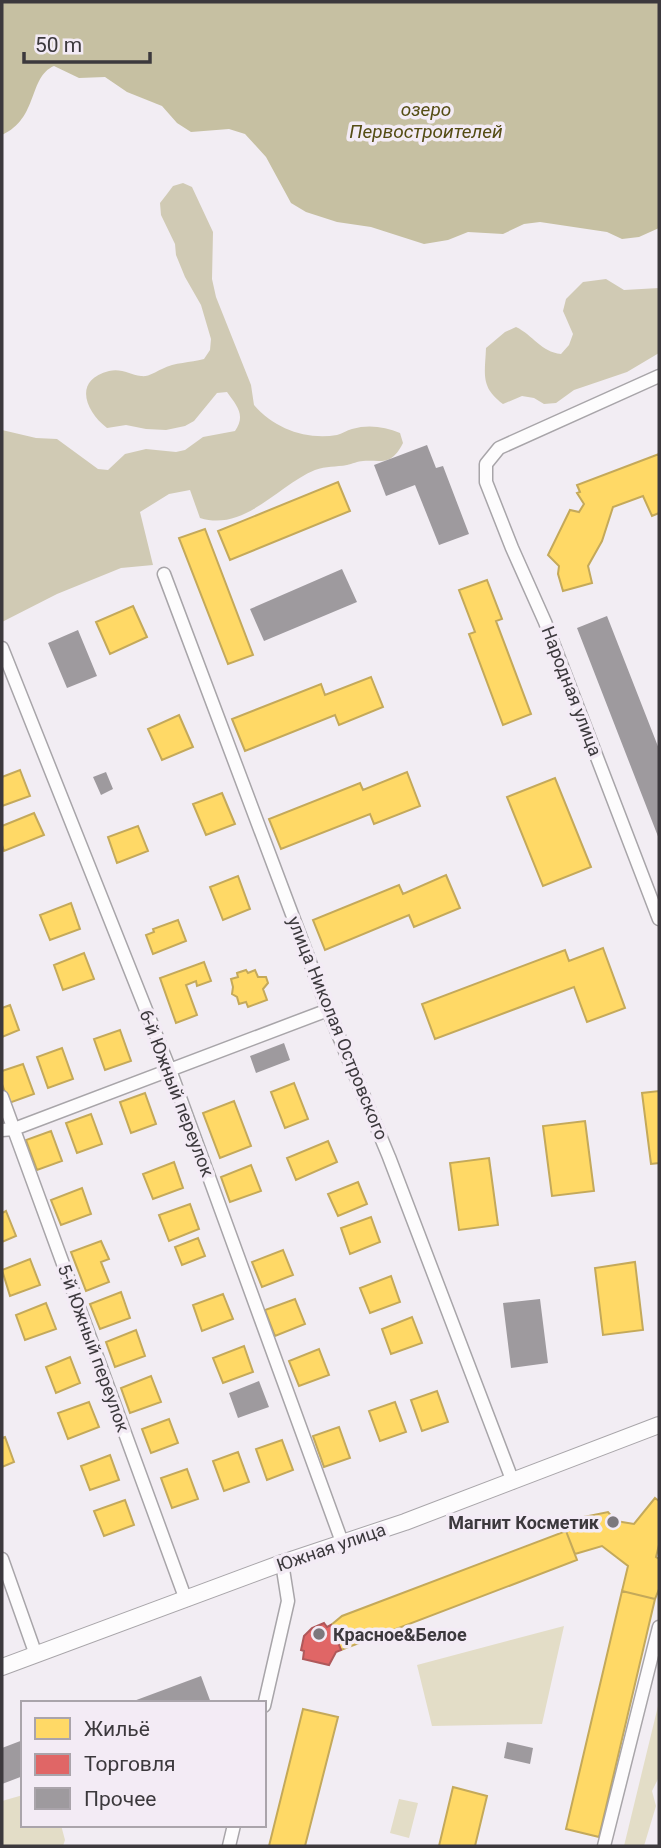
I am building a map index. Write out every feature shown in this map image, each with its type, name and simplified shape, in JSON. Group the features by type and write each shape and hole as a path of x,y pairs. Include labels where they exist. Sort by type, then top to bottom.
{"street":[{"name":"Народная улица","path":"659,376 499,448 486,464 486,482 545,622 659,919"},
{"name":"улица Николая Островского","path":"164,575 328,1010 389,1157 513,1482"},
{"name":"6-й Южный переулок","path":"2,648 170,1070 342,1542"},
{"path":"8,1129 328,1010"},
{"name":"5-й Южный переулок","path":"2,1097 8,1129 186,1600"},
{"name":"Южная улица","path":"2,1667 282,1563 405,1522 659,1425"},
{"path":"2,1559 36,1655"},
{"path":"265,1701 288,1601 282,1563"},
{"path":"604,1846 659,1627"},
{"path":"229,1846 234,1827"}],"shaded area":[{"path":"183,183 192,187 213,232 212,279 216,297 251,385 254,405 271,421 303,434 337,435 358,427 377,427 400,433 403,443 391,459 361,461 315,470 260,505 232,519 216,521 200,518 190,490 169,494 140,512 153,565 121,568 57,594 2,622 2,430 36,438 57,439 98,469 108,470 125,454 146,449 176,452 185,450 203,437 235,431 238,425 239,411 227,392 217,393 194,421 166,430 126,425 107,428 88,405 87,389 90,381 98,375 118,370 147,376 172,365 204,359 210,350 211,339 201,305 185,277 176,255 175,244 161,215 160,203 173,186"},
{"path":"606,279 624,290 659,288 659,353 627,372 574,390 556,403 544,404 534,398 522,396 503,404 496,398 487,386 486,348 505,332 516,327 542,347 561,354 569,345 573,334 563,311 566,299 583,282"},
{"path":"564,1626 542,1724 432,1726 417,1665"},
{"path":"659,1702 659,1777 652,1791 656,1806 644,1846 624,1846"},
{"path":"21,1796 21,1827 62,1827 65,1840 63,1846 2,1846 2,1801"},
{"path":"399,1799 418,1803 409,1838 390,1833"}],"water":[{"name":"озеро Первостроителей","path":"2,2 659,2 659,228 639,237 622,239 607,232 540,222 524,224 503,234 468,232 448,240 424,244 371,227 337,222 306,212 291,203 266,157 245,134 229,129 191,132 177,123 162,106 127,92 105,77 79,78 54,66 40,79 22,119 2,135"}],"building: Жильё":[{"path":"659,454 659,513 652,516 643,496 613,507 602,541 588,566 592,583 563,591 558,574 559,566 548,555 570,510 579,512 584,504 577,493 580,492 577,485"},
{"path":"338,482 350,511 230,560 218,531"},
{"path":"205,529 253,655 228,664 179,538"},
{"path":"487,580 502,619 496,621 531,714 503,725 469,634 475,632 459,590"},
{"path":"133,606 147,637 110,654 96,622"},
{"path":"371,677 383,707 339,725 335,715 245,751 232,719 321,684 325,695"},
{"path":"179,715 193,747 162,760 148,729"},
{"path":"20,770 30,796 2,806 2,777"},
{"path":"407,772 420,806 374,824 370,814 281,849 269,819 360,783 363,790"},
{"path":"555,778 591,867 543,886 507,797"},
{"path":"222,793 235,824 206,835 193,804"},
{"path":"34,813 44,835 4,851 2,826"},
{"path":"138,826 148,851 117,863 108,837"},
{"path":"446,875 460,908 414,927 409,915 325,950 313,920 399,885 403,894"},
{"path":"238,876 250,909 223,920 210,887"},
{"path":"71,903 80,929 50,940 40,915"},
{"path":"178,920 186,941 153,954 146,935 154,932 153,929"},
{"path":"603,948 625,1008 587,1022 574,987 435,1039 422,1004 565,950 569,961"},
{"path":"84,953 94,979 63,990 54,965"},
{"path":"204,962 211,981 197,986 196,981 186,985 197,1015 176,1023 160,978"},
{"path":"246,970 248,973 255,970 258,977 266,977 268,983 263,989 267,1000 248,1007 246,1002 239,1004 237,997 232,994 231,979"},
{"path":"10,1005 19,1030 2,1037 2,1008"},
{"path":"120,1030 131,1061 105,1070 94,1039"},
{"path":"62,1048 73,1079 48,1088 37,1057"},
{"path":"23,1064 34,1094 9,1103 2,1084 2,1071"},
{"path":"294,1083 308,1119 285,1128 271,1092"},
{"path":"659,1091 659,1163 651,1164 642,1093"},
{"path":"145,1093 156,1124 131,1133 120,1102"},
{"path":"234,1101 251,1146 220,1158 203,1113"},
{"path":"91,1114 102,1144 77,1153 66,1123"},
{"path":"585,1121 594,1191 552,1196 543,1126"},
{"path":"51,1131 62,1161 37,1170 26,1140"},
{"path":"328,1141 337,1162 296,1180 287,1158"},
{"path":"489,1158 498,1225 459,1230 450,1163"},
{"path":"174,1162 183,1188 153,1199 143,1174"},
{"path":"251,1165 261,1191 230,1202 221,1177"},
{"path":"358,1182 367,1204 338,1216 328,1194"},
{"path":"82,1188 91,1214 61,1225 51,1200"},
{"path":"190,1204 199,1229 169,1241 159,1215"},
{"path":"6,1211 16,1236 2,1242 2,1213"},
{"path":"371,1217 380,1242 350,1254 341,1228"},
{"path":"198,1238 205,1256 182,1265 175,1247"},
{"path":"101,1241 109,1259 101,1262 109,1282 86,1291 71,1252"},
{"path":"283,1250 293,1275 262,1287 252,1262"},
{"path":"30,1259 40,1285 10,1296 2,1270"},
{"path":"635,1262 643,1330 603,1335 595,1268"},
{"path":"391,1276 400,1302 370,1313 360,1288"},
{"path":"121,1292 130,1318 100,1329 90,1304"},
{"path":"223,1294 233,1319 202,1331 193,1305"},
{"path":"295,1299 305,1324 275,1336 265,1310"},
{"path":"46,1303 56,1329 25,1340 16,1315"},
{"path":"412,1317 422,1343 391,1354 382,1329"},
{"path":"136,1330 145,1356 115,1367 106,1342"},
{"path":"244,1346 253,1372 223,1383 213,1358"},
{"path":"319,1349 329,1375 299,1386 289,1361"},
{"path":"70,1357 80,1383 56,1393 46,1367"},
{"path":"151,1376 161,1402 130,1413 121,1388"},
{"path":"437,1391 448,1422 422,1431 411,1400"},
{"path":"89,1402 99,1427 68,1439 58,1413"},
{"path":"395,1402 406,1432 380,1441 369,1411"},
{"path":"169,1419 178,1443 151,1453 142,1429"},
{"path":"339,1427 350,1458 324,1467 313,1436"},
{"path":"5,1437 14,1462 2,1467 2,1438"},
{"path":"282,1440 293,1470 267,1480 256,1449"},
{"path":"238,1452 249,1482 224,1491 213,1461"},
{"path":"110,1455 119,1480 90,1490 81,1466"},
{"path":"187,1469 198,1499 172,1508 161,1478"},
{"path":"655,1498 659,1501 659,1545 656,1557 659,1559 659,1589 655,1599 622,1591 628,1566 602,1546 575,1554 566,1531 579,1518 608,1512 616,1521 634,1524"},
{"path":"125,1500 134,1525 104,1536 94,1511"},
{"path":"566,1531 577,1560 341,1650 331,1625 342,1616"},
{"path":"622,1591 655,1599 599,1837 566,1829"},
{"path":"303,1709 338,1717 305,1846 269,1846"},
{"path":"453,1787 487,1796 475,1846 439,1846"}],"building: Торговля":[{"path":"324,1623 327,1627 331,1625 341,1650 336,1652 329,1665 303,1659 304,1651 301,1650 304,1636 312,1628"}],"building: Прочее":[{"path":"427,445 436,468 443,466 469,534 439,545 415,485 386,496 374,465"},
{"path":"342,569 357,602 264,641 250,609"},
{"path":"607,616 659,749 659,839 577,628"},
{"path":"78,630 97,676 67,688 48,643"},
{"path":"106,772 113,789 101,795 93,777"},
{"path":"284,1043 290,1060 256,1073 250,1056"},
{"path":"540,1299 548,1363 511,1368 503,1303"},
{"path":"259,1381 269,1407 238,1418 229,1393"},
{"path":"201,1676 210,1701 134,1701"},
{"path":"21,1741 21,1777 2,1784 2,1748"},
{"path":"507,1742 533,1748 530,1764 504,1758"}],"place":[{"name":"Магнит Косметик","path":"613,1522"},
{"name":"Красное&Белое","path":"319,1634"}]}
